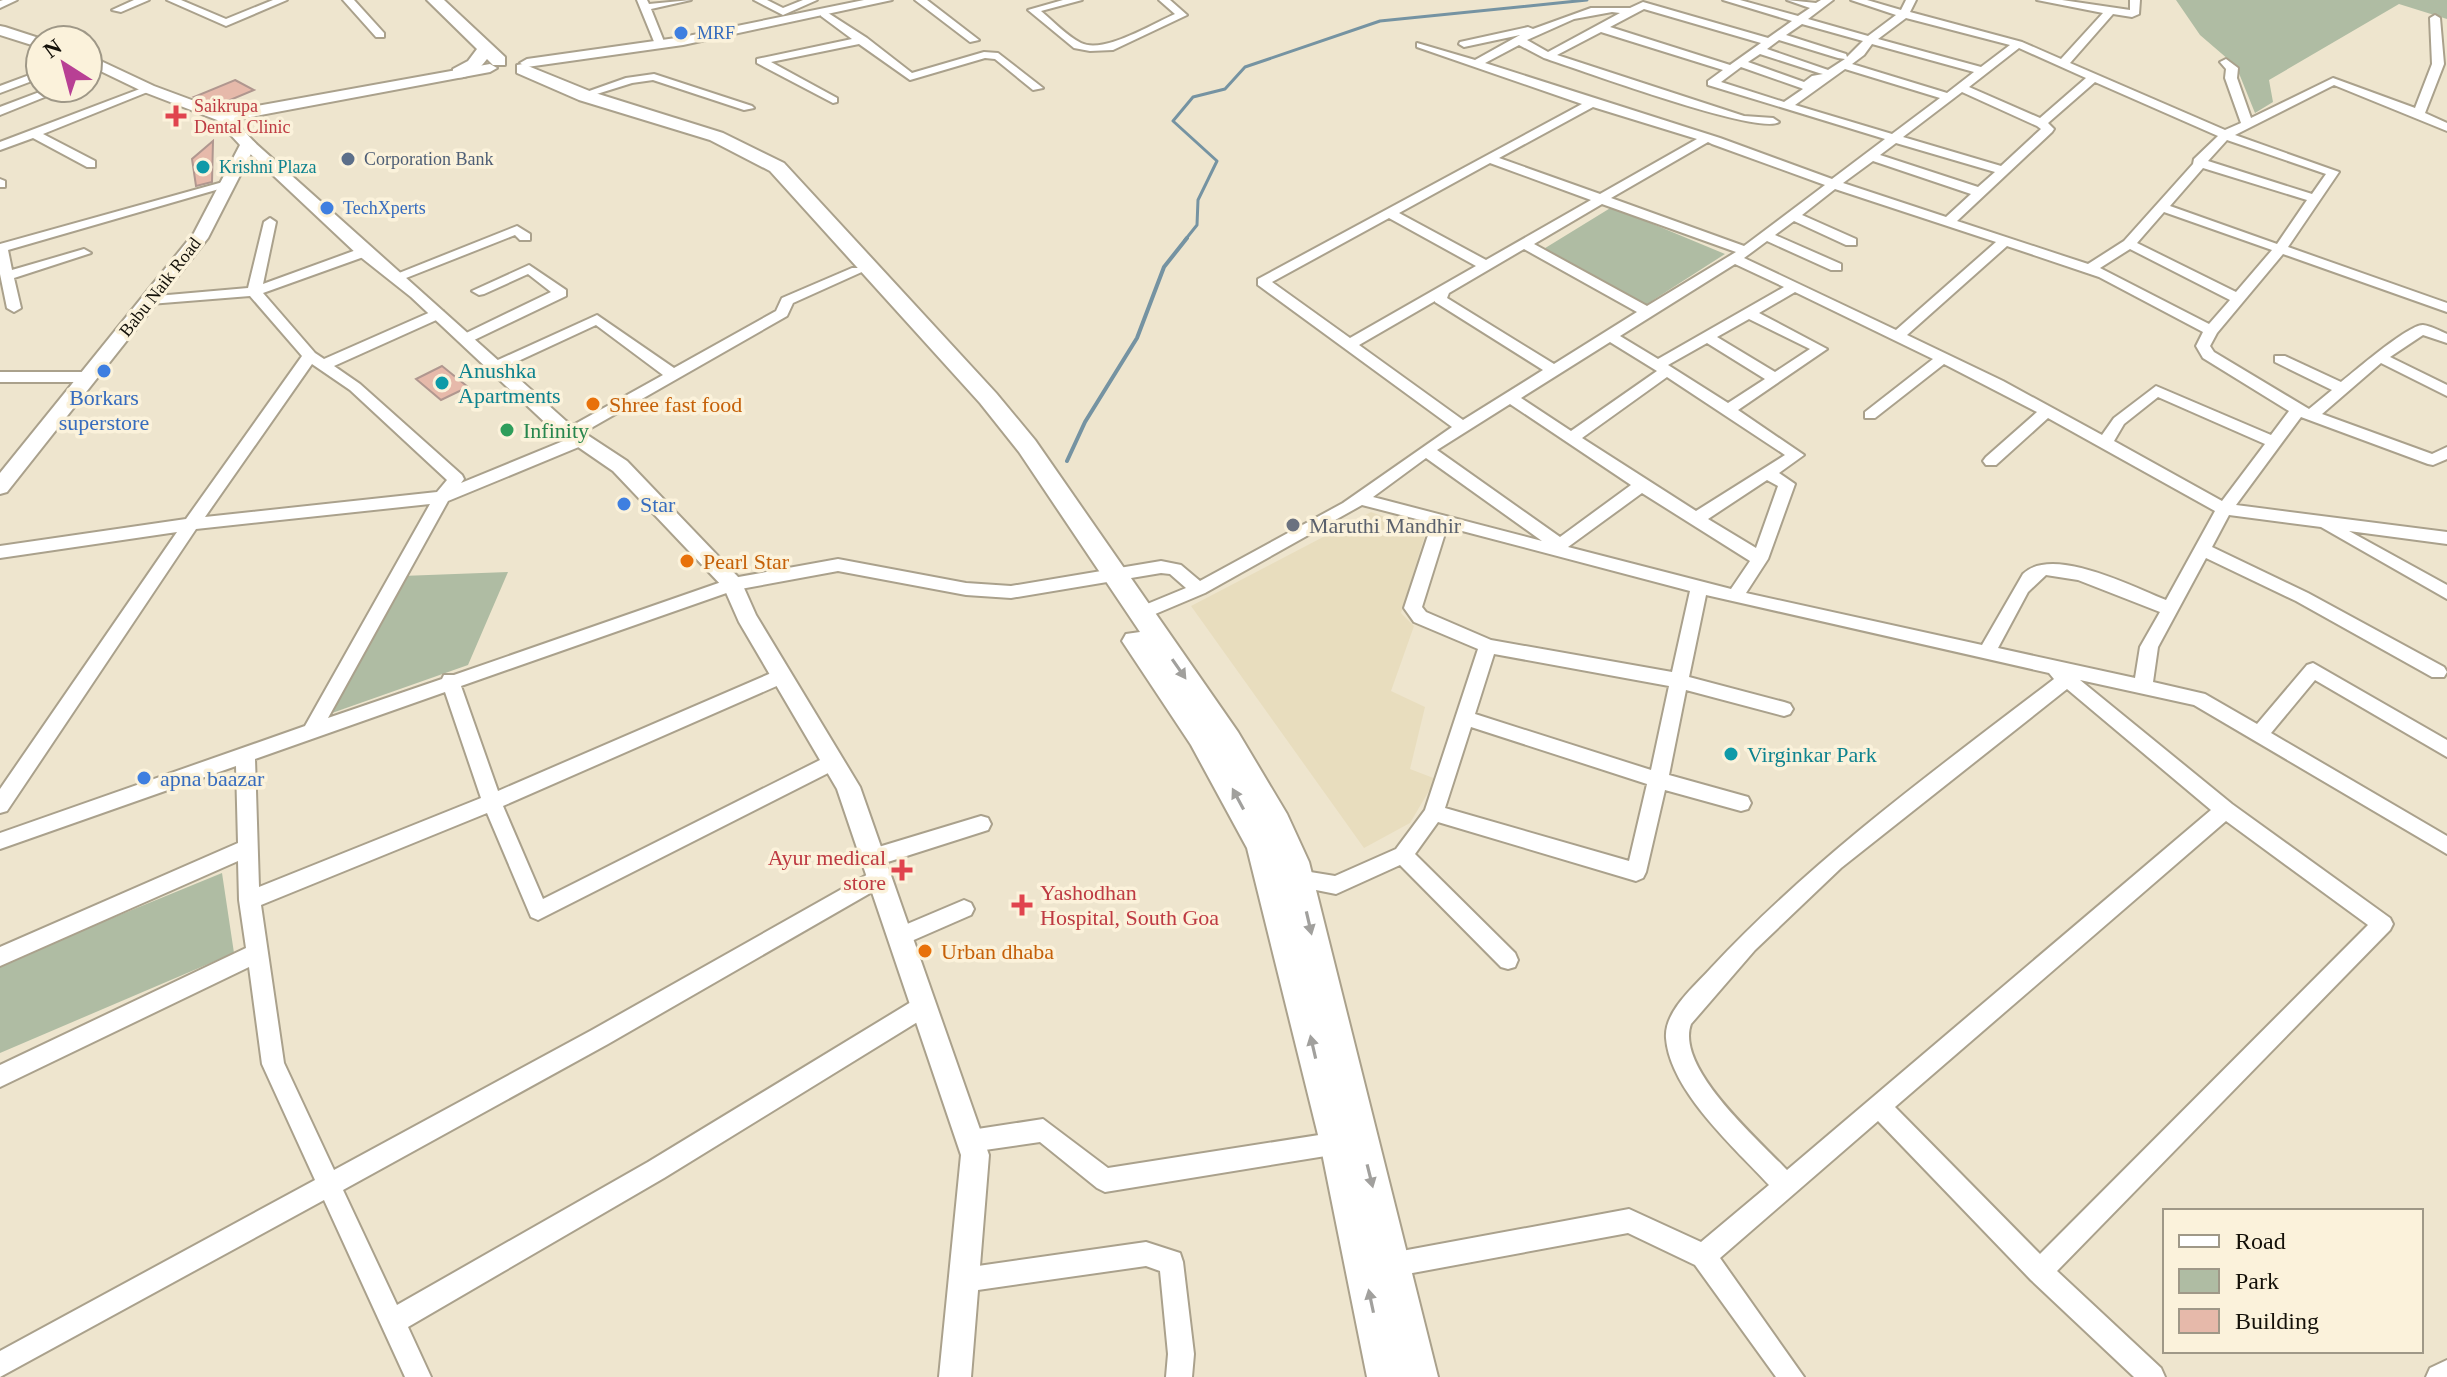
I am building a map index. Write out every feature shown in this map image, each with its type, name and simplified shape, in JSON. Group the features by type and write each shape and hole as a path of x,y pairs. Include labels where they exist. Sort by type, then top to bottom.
{"main road":[{"path":"435,0 505,63 744,160 772,181 857,271 1002,441 1103,575 1141,614 1228,740 1276,823 1298,879 1418,1377"},
{"path":"450,0 505,63 584,95 731,142 777,167 988,398 1027,446 1201,737 1262,846 1338,1143 1387,1377"},
{"path":"223,117 459,73 474,65 660,44 804,12 825,14 885,0"},
{"path":"0,30 24,38"},
{"path":"104,67 149,89 223,117 248,144"},
{"name":"Babu Naik Road","path":"0,487 202,234 248,144"}],"street":[{"path":"0,5 12,0"},
{"path":"117,10 144,0"},
{"path":"172,0 226,23 282,0"},
{"path":"348,0 380,35"},
{"path":"660,44 644,3 686,0"},
{"path":"759,0 780,12 804,12 812,0"},
{"path":"920,0 974,40"},
{"path":"1077,0 1033,10 1078,46 1090,48 1109,48 1182,15 1164,0"},
{"path":"1653,8 1668,0"},
{"path":"1601,28 1805,86 1823,71 1843,61 1854,46 1728,0"},
{"path":"1792,0 1823,4"},
{"path":"1856,0 2018,44 2225,135 2333,172 2280,249 2211,331 2203,346 2208,355 2305,412 2442,459"},
{"path":"1786,106 1904,14 1912,0"},
{"path":"2042,0 2108,13 2132,14 2135,12 2135,0"},
{"path":"1823,4 1712,83 2001,170"},
{"path":"1548,56 1643,5 1768,43 1843,61 1948,97"},
{"path":"1475,64 1577,12 1596,8 1632,11"},
{"path":"2063,64 2108,13"},
{"path":"825,14 910,77 984,55 998,56 1037,88"},
{"path":"2419,114 2442,65 2435,18"},
{"path":"1464,44 1554,23"},
{"path":"1796,23 1982,71"},
{"path":"833,100 761,61 863,40"},
{"path":"1520,41 1548,56 1743,119 1773,122"},
{"path":"1768,43 1823,71"},
{"path":"1141,614 1199,589 1360,499 1426,450 1740,255 2018,44"},
{"path":"1421,45 2089,269 2211,331"},
{"path":"2226,62 2232,68 2231,78 2247,124"},
{"path":"584,95 630,80 654,77 748,108"},
{"path":"2041,123 2094,77"},
{"path":"0,90 24,80"},
{"path":"2089,269 2129,244 2164,208 2198,162 2225,135 2333,81 2447,127"},
{"path":"1948,222 2048,129 1961,87"},
{"path":"0,146 149,89"},
{"path":"0,111 24,102"},
{"path":"1463,428 1263,282 1592,103"},
{"path":"33,133 91,164"},
{"path":"1347,346 1705,139"},
{"path":"248,144 494,367 576,436 620,466 733,584 746,616 848,787 975,1155 955,1377"},
{"path":"1871,156 1979,192"},
{"path":"1492,160 1740,255 1794,287 2047,411 2224,509 2447,538"},
{"path":"2198,162 2313,198"},
{"path":"14,308 0,248 227,185"},
{"path":"2164,208 2447,308"},
{"path":"1391,214 1487,266"},
{"path":"1792,215 1851,242"},
{"path":"254,292 270,222"},
{"path":"396,277 517,230 525,237"},
{"path":"1766,236 1836,267"},
{"path":"1898,336 2005,241"},
{"path":"1525,244 1647,312"},
{"path":"2129,244 2239,299"},
{"path":"150,300 254,292 364,252"},
{"path":"7,276 84,253"},
{"path":"465,339 561,293 529,269 479,291"},
{"path":"0,552 191,524 442,497 576,436 673,375 782,313 787,301 857,271"},
{"path":"1571,438 1707,337 1794,287"},
{"path":"254,292 316,361 355,387 456,479 442,497 313,729"},
{"path":"1442,292 1440,299 1553,370"},
{"path":"1728,410 1820,349 1749,313"},
{"path":"0,805 191,524 316,361 438,314"},
{"path":"494,367 597,319 673,375"},
{"path":"2143,687 2149,647 2224,509 2274,442 2305,412 2422,329 2447,339"},
{"path":"1609,335 1796,455 1695,519"},
{"path":"1707,337 1775,378"},
{"path":"2380,357 2447,391"},
{"path":"1870,415 1943,358"},
{"path":"2280,359 2340,388"},
{"path":"0,377 89,377"},
{"path":"2105,443 2119,421 2156,391 2274,442"},
{"path":"1511,398 1760,559"},
{"path":"1991,461 2047,411"},
{"path":"1426,450 1557,547"},
{"path":"1735,597 1760,559 1787,484 1767,473"},
{"path":"1557,547 1642,485"},
{"path":"1360,499 1557,547 1735,597 1987,653 2060,673 2199,699 2447,846"},
{"path":"1441,520 1413,608 1420,617 1488,646 1679,682 1784,709"},
{"path":"2320,521 2447,593"},
{"path":"2202,549 2302,597 2438,672"},
{"path":"0,841 450,680 733,584 838,565 966,589 1011,592 1161,567 1175,569 1199,589"},
{"path":"1987,653 2031,576 2043,568 2064,569 2170,609"},
{"path":"1434,813 1636,872 1699,587"},
{"path":"1298,879 1336,885 1403,855 1434,813 1488,646"},
{"path":"2259,734 2313,670 2447,749"},
{"path":"2040,1271 2383,924 2225,810 2060,673"},
{"path":"1787,1187 1702,1091 1680,1058 1676,1035 1682,1017 1742,948 1834,860 2060,673"},
{"path":"249,900 492,802 782,676"},
{"path":"450,680 492,802 538,911 833,762"},
{"path":"1465,718 1658,780 1741,803"},
{"path":"245,753 249,900 273,1064 418,1377"},
{"path":"1704,1256 2225,810"},
{"path":"0,1365 329,1187 876,868 981,824"},
{"path":"0,957 248,848"},
{"path":"1403,855 1508,960"},
{"path":"900,937 964,909"},
{"path":"0,1076 257,953"},
{"path":"392,1322 656,1170 924,1006"},
{"path":"1880,1107 2040,1271 2152,1377"},
{"path":"971,1141 1043,1130 1105,1180 1338,1143"},
{"path":"1391,1265 1629,1221 1704,1256 1791,1377"},
{"path":"964,1280 1146,1254 1171,1262 1181,1354 1179,1377"},
{"path":"2439,1377 2447,1373"}],"shaded area":[{"path":"1371,512 1426,532 1401,613 1414,626 1391,691 1425,707 1410,769 1436,779 1410,823 1364,848 1191,606"}],"green space":[{"path":"2176,0 2447,0 2447,19 2399,4 2269,80 2273,102 2255,113 2236,66 2200,35"},
{"path":"1612,207 1725,254 1644,306 1542,250"},
{"path":"508,572 468,665 332,713 402,576"},
{"path":"222,873 234,953 0,1053 0,964"}],"building":[{"path":"235,80 254,90 216,106 194,97"},
{"name":"Krishni Plaza","path":"213,141 212,182 196,186 192,159"},
{"name":"Anushka Apartments","path":"442,366 468,387 441,400 416,379"}],"waterway":[{"path":"1185,240 1197,225 1198,200 1217,161 1173,121 1193,97 1225,89 1245,67 1380,21 1587,0"},
{"path":"1067,461 1085,422 1137,338 1164,267 1187,238"}],"place":[{"name":"MRF","path":"681,33"},
{"name":"Saikrupa Dental Clinic","path":"176,116"},
{"name":"Corporation Bank","path":"348,159"},
{"name":"Krishni Plaza","path":"203,167"},
{"name":"TechXperts","path":"327,208"},
{"name":"Borkars superstore","path":"104,371"},
{"name":"Anushka Apartments","path":"442,383"},
{"name":"Shree fast food","path":"593,404"},
{"name":"Infinity","path":"507,430"},
{"name":"Star","path":"624,504"},
{"name":"Maruthi Mandhir","path":"1293,525"},
{"name":"Pearl Star","path":"687,561"},
{"name":"Virginkar Park","path":"1731,754"},
{"name":"apna baazar","path":"144,778"},
{"name":"Ayur medical store","path":"902,870"},
{"name":"Yashodhan Hospital, South Goa","path":"1022,905"},
{"name":"Urban dhaba","path":"925,951"}]}
